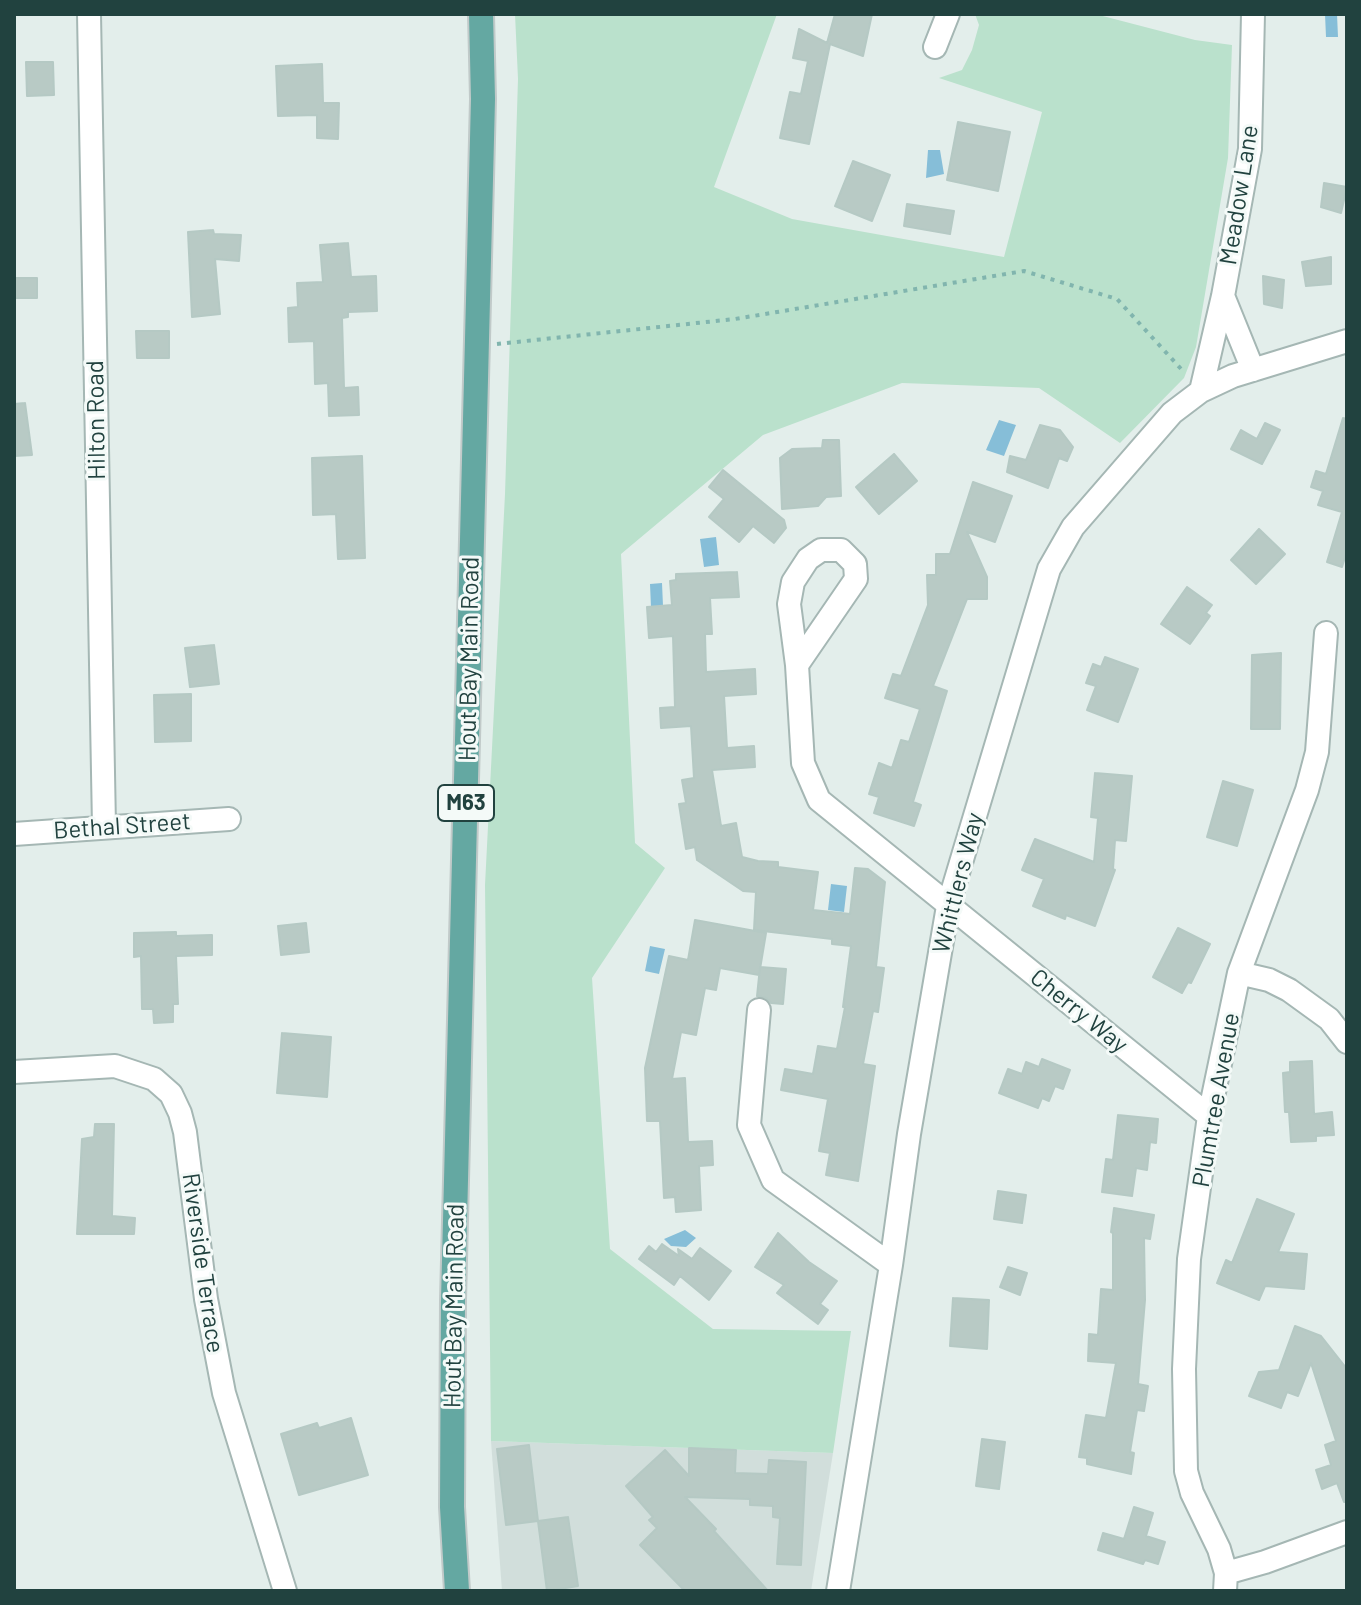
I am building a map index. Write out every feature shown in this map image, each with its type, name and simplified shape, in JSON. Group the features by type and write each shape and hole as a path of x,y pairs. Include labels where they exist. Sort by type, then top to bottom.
{"main road":[{"name":"Hout Bay Main Road","path":"457,1591 452,1507 453,1300 483,99 481,14"}],"street":[{"name":"Hilton Road","path":"89,14 104,826"},
{"path":"935,47 948,14"},
{"name":"Meadow Lane","path":"1253,14 1250,149 1223,296 1253,370"},
{"path":"1201,391 1223,296"},
{"name":"Whittlers Way","path":"838,1591 891,1265 911,1120 948,906 1054,556 1073,527 1172,413 1201,391 1253,370 1347,341"},
{"name":"Cherry Way","path":"797,665 856,579 855,564 841,550 828,548 815,553 801,567 793,582 789,616 797,665 802,755 813,791 827,808 1209,1116"},
{"name":"Plumtree Avenue","path":"1225,1582 1212,1530 1192,1493 1186,1471 1184,1369 1189,1259 1209,1116 1239,973 1312,773 1321,717 1326,633"},
{"name":"Bethal Street","path":"14,834 229,819"},
{"path":"1239,973 1269,980 1312,1005 1336,1026 1347,1042"},
{"path":"759,1010 749,1125 773,1180 891,1265"},
{"name":"Riverside Terrace","path":"14,1072 115,1066 154,1079 171,1094 185,1132 206,1299 224,1393 285,1591"},
{"path":"1225,1582 1265,1562 1347,1532"}],"path":[{"path":"477,346 735,319 1024,271 1117,299 1201,391"}],"shaded area":[{"path":"491,1441 833,1453 811,1591 502,1591"}],"green space":[{"path":"515,14 777,14 714,187 792,219 1004,257 1042,112 939,78 962,70 979,25 975,14 1095,14 1195,40 1232,45 1228,158 1196,347 1184,378 1120,443 1039,388 902,383 763,435 621,554 635,843 665,868 592,978 610,1249 713,1329 851,1331 833,1453 491,1441 485,885 505,494 518,79"}],"water":[{"path":"1325,14 1337,14 1338,37 1326,37"},
{"path":"928,150 940,150 944,174 926,178"},
{"path":"999,420 1016,425 1004,456 986,450"},
{"path":"716,537 719,565 704,567 700,539"},
{"path":"662,583 663,606 651,607 650,584"},
{"path":"831,884 847,886 844,912 828,910"},
{"path":"650,946 665,949 659,974 645,971"},
{"path":"685,1230 696,1238 686,1247 671,1246 664,1239"}],"building":[{"path":"835,14 872,14 863,56 830,44 809,144 780,138 790,92 801,94 808,61 793,58 799,29 827,43"},
{"path":"26,62 53,62 54,95 27,96"},
{"path":"322,64 323,103 339,103 338,139 317,138 317,115 278,116 276,66"},
{"path":"958,122 1010,132 998,191 947,180"},
{"path":"853,161 890,175 872,221 835,206"},
{"path":"1324,183 1347,187 1341,213 1321,207"},
{"path":"907,204 954,211 950,234 904,226"},
{"path":"213,230 214,234 241,235 239,261 215,259 220,314 192,317 188,232"},
{"path":"348,243 351,277 376,276 377,311 348,312 348,317 342,318 344,388 358,387 359,415 329,416 328,383 315,384 314,341 289,342 288,308 298,307 297,283 323,282 320,245"},
{"path":"1331,257 1331,284 1306,286 1302,262"},
{"path":"1263,276 1284,280 1282,308 1264,304"},
{"path":"14,278 37,278 37,298 14,298"},
{"path":"136,331 169,331 169,358 137,358"},
{"path":"25,403 32,455 14,456 14,404"},
{"path":"1343,418 1347,419 1347,551 1342,567 1327,562 1342,512 1318,505 1323,491 1311,487 1316,471 1326,474"},
{"path":"1265,423 1280,430 1262,464 1231,449 1241,430 1257,439"},
{"path":"1040,425 1060,430 1073,447 1067,461 1059,458 1048,488 1007,472 1010,456 1026,460"},
{"path":"823,440 839,440 841,496 826,497 818,506 782,509 780,458 792,449 822,448"},
{"path":"894,454 917,481 879,514 856,487"},
{"path":"362,456 365,558 338,559 336,514 313,515 312,458"},
{"path":"723,470 784,520 786,528 774,543 753,526 739,542 709,517 724,499 709,487"},
{"path":"973,482 1012,496 995,542 967,532 987,577 987,599 967,599 933,686 947,691 913,802 921,805 914,826 874,813 879,797 869,794 879,763 892,768 901,740 909,742 920,709 885,698 893,674 901,676 928,605 927,575 936,575 936,554 950,554"},
{"path":"1259,529 1285,554 1256,584 1231,560"},
{"path":"737,572 739,597 710,598 712,634 705,634 706,672 755,669 756,694 724,696 727,748 754,746 755,767 712,770 721,826 736,823 742,857 778,862 778,867 818,872 813,910 850,914 855,868 868,869 885,882 876,967 884,968 878,1012 873,1011 863,1064 875,1066 858,1181 826,1175 830,1153 819,1151 828,1099 781,1090 785,1069 813,1074 818,1046 837,1049 851,946 832,944 832,939 754,930 756,892 743,891 697,860 695,847 686,849 679,804 686,803 682,780 694,778 691,726 661,728 660,708 675,707 673,636 649,638 647,607 672,605 670,581 676,580 676,574"},
{"path":"1187,587 1212,605 1206,613 1210,616 1190,644 1161,624"},
{"path":"214,645 219,684 190,687 185,648"},
{"path":"1281,653 1280,729 1251,729 1252,655"},
{"path":"1105,657 1138,669 1118,722 1087,710 1096,686 1086,683 1093,664 1101,667"},
{"path":"191,694 191,741 155,742 154,695"},
{"path":"1095,773 1132,776 1126,841 1115,840 1115,870 1095,926 1066,915 1065,919 1033,906 1044,879 1022,870 1035,839 1094,862 1098,818 1091,817"},
{"path":"1223,781 1253,790 1237,846 1207,837"},
{"path":"695,920 766,933 759,975 720,968 716,990 705,988 696,1035 681,1032 672,1079 685,1078 688,1142 712,1141 713,1165 699,1166 701,1210 676,1212 675,1197 664,1198 660,1121 647,1121 645,1068 669,956 688,960"},
{"path":"306,923 309,952 281,955 278,926"},
{"path":"1178,928 1210,944 1191,983 1188,982 1182,993 1153,977"},
{"path":"176,932 176,936 212,935 212,955 176,956 178,1004 173,1004 173,1022 154,1023 153,1009 142,1009 141,956 134,957 134,933"},
{"path":"760,967 786,969 783,1004 771,1003 757,996"},
{"path":"282,1033 331,1037 327,1097 277,1093"},
{"path":"1042,1059 1070,1070 1063,1089 1055,1086 1049,1101 1042,1098 1038,1108 999,1093 1008,1069 1022,1074 1026,1062 1039,1067"},
{"path":"1312,1061 1314,1114 1332,1112 1334,1135 1316,1136 1316,1141 1291,1142 1289,1112 1285,1112 1283,1073 1290,1072 1290,1062"},
{"path":"1118,1115 1158,1119 1156,1143 1150,1142 1147,1170 1136,1168 1132,1196 1102,1192 1106,1159 1113,1160"},
{"path":"95,1124 114,1124 112,1216 135,1218 134,1234 77,1234 82,1139 94,1137"},
{"path":"998,1191 1026,1195 1022,1223 994,1219"},
{"path":"1257,1199 1294,1214 1278,1252 1307,1254 1304,1289 1265,1286 1259,1300 1217,1283 1226,1260 1232,1263"},
{"path":"1114,1208 1154,1215 1150,1239 1144,1238 1145,1300 1138,1384 1148,1386 1144,1411 1137,1410 1130,1452 1134,1453 1131,1474 1087,1464 1087,1458 1079,1457 1086,1415 1106,1418 1116,1363 1088,1361 1089,1334 1098,1335 1101,1289 1113,1290 1111,1232"},
{"path":"778,1233 809,1262 837,1281 820,1304 828,1310 818,1324 777,1293 784,1285 755,1267"},
{"path":"662,1244 679,1256 678,1249 692,1259 700,1248 731,1271 709,1300 680,1276 674,1285 639,1259 649,1246 656,1252"},
{"path":"1008,1267 1027,1273 1020,1295 1000,1287"},
{"path":"953,1298 989,1300 987,1349 950,1346"},
{"path":"1295,1326 1321,1336 1347,1369 1347,1502 1344,1502 1337,1483 1322,1489 1316,1470 1331,1465 1325,1445 1336,1441 1311,1363 1298,1396 1287,1392 1281,1408 1249,1396 1259,1372 1279,1370"},
{"path":"351,1418 368,1475 299,1495 281,1434 317,1423 319,1428"},
{"path":"982,1439 1005,1442 999,1489 976,1486"},
{"path":"529,1445 538,1521 506,1525 497,1449"},
{"path":"689,1448 736,1450 735,1473 768,1474 769,1460 806,1462 801,1565 777,1564 780,1518 773,1517 773,1506 750,1505 750,1499 685,1497 768,1591 685,1591 640,1545 657,1528 649,1520 653,1517 626,1486 665,1450 689,1476"},
{"path":"1134,1507 1153,1513 1146,1536 1165,1542 1158,1564 1145,1560 1143,1564 1098,1550 1103,1533 1124,1539"},
{"path":"568,1517 578,1586 547,1591 538,1521"}]}
